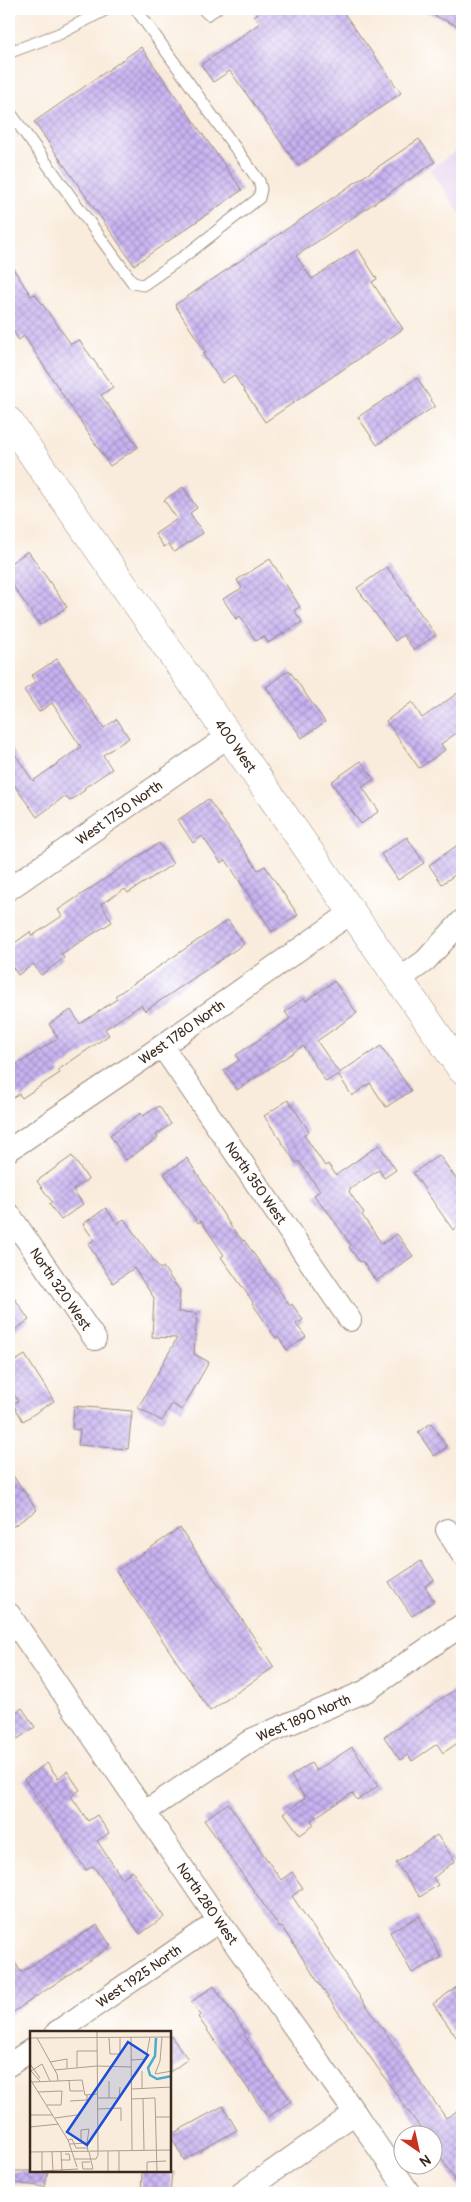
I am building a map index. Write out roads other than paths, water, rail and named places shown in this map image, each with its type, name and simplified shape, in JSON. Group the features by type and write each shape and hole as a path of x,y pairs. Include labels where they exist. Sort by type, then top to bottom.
{"street":[{"name":"400 West","path":"9,421 462,1070"},
{"name":"West 1750 North","path":"9,889 229,736"},
{"name":"West 1780 North","path":"9,1150 162,1046 352,912"},
{"path":"400,979 425,961 462,921"},
{"name":"North 350 West","path":"162,1046 350,1320"},
{"name":"North 320 West","path":"9,1214 95,1339"},
{"path":"447,1530 462,1554"},
{"name":"North 280 West","path":"9,1614 218,1921 355,2113 409,2193"},
{"name":"West 1890 North","path":"145,1812 253,1739 366,1691 462,1626"},
{"name":"West 1925 North","path":"58,2031 218,1921"},
{"path":"9,2065 30,2051"},
{"path":"242,2193 355,2113"}],"lane":[{"path":"10,51 59,34 107,9"},
{"path":"9,111 133,282 143,285 186,255 260,198 261,189 259,181 136,9"},
{"path":"203,9 208,14 216,9"}]}
